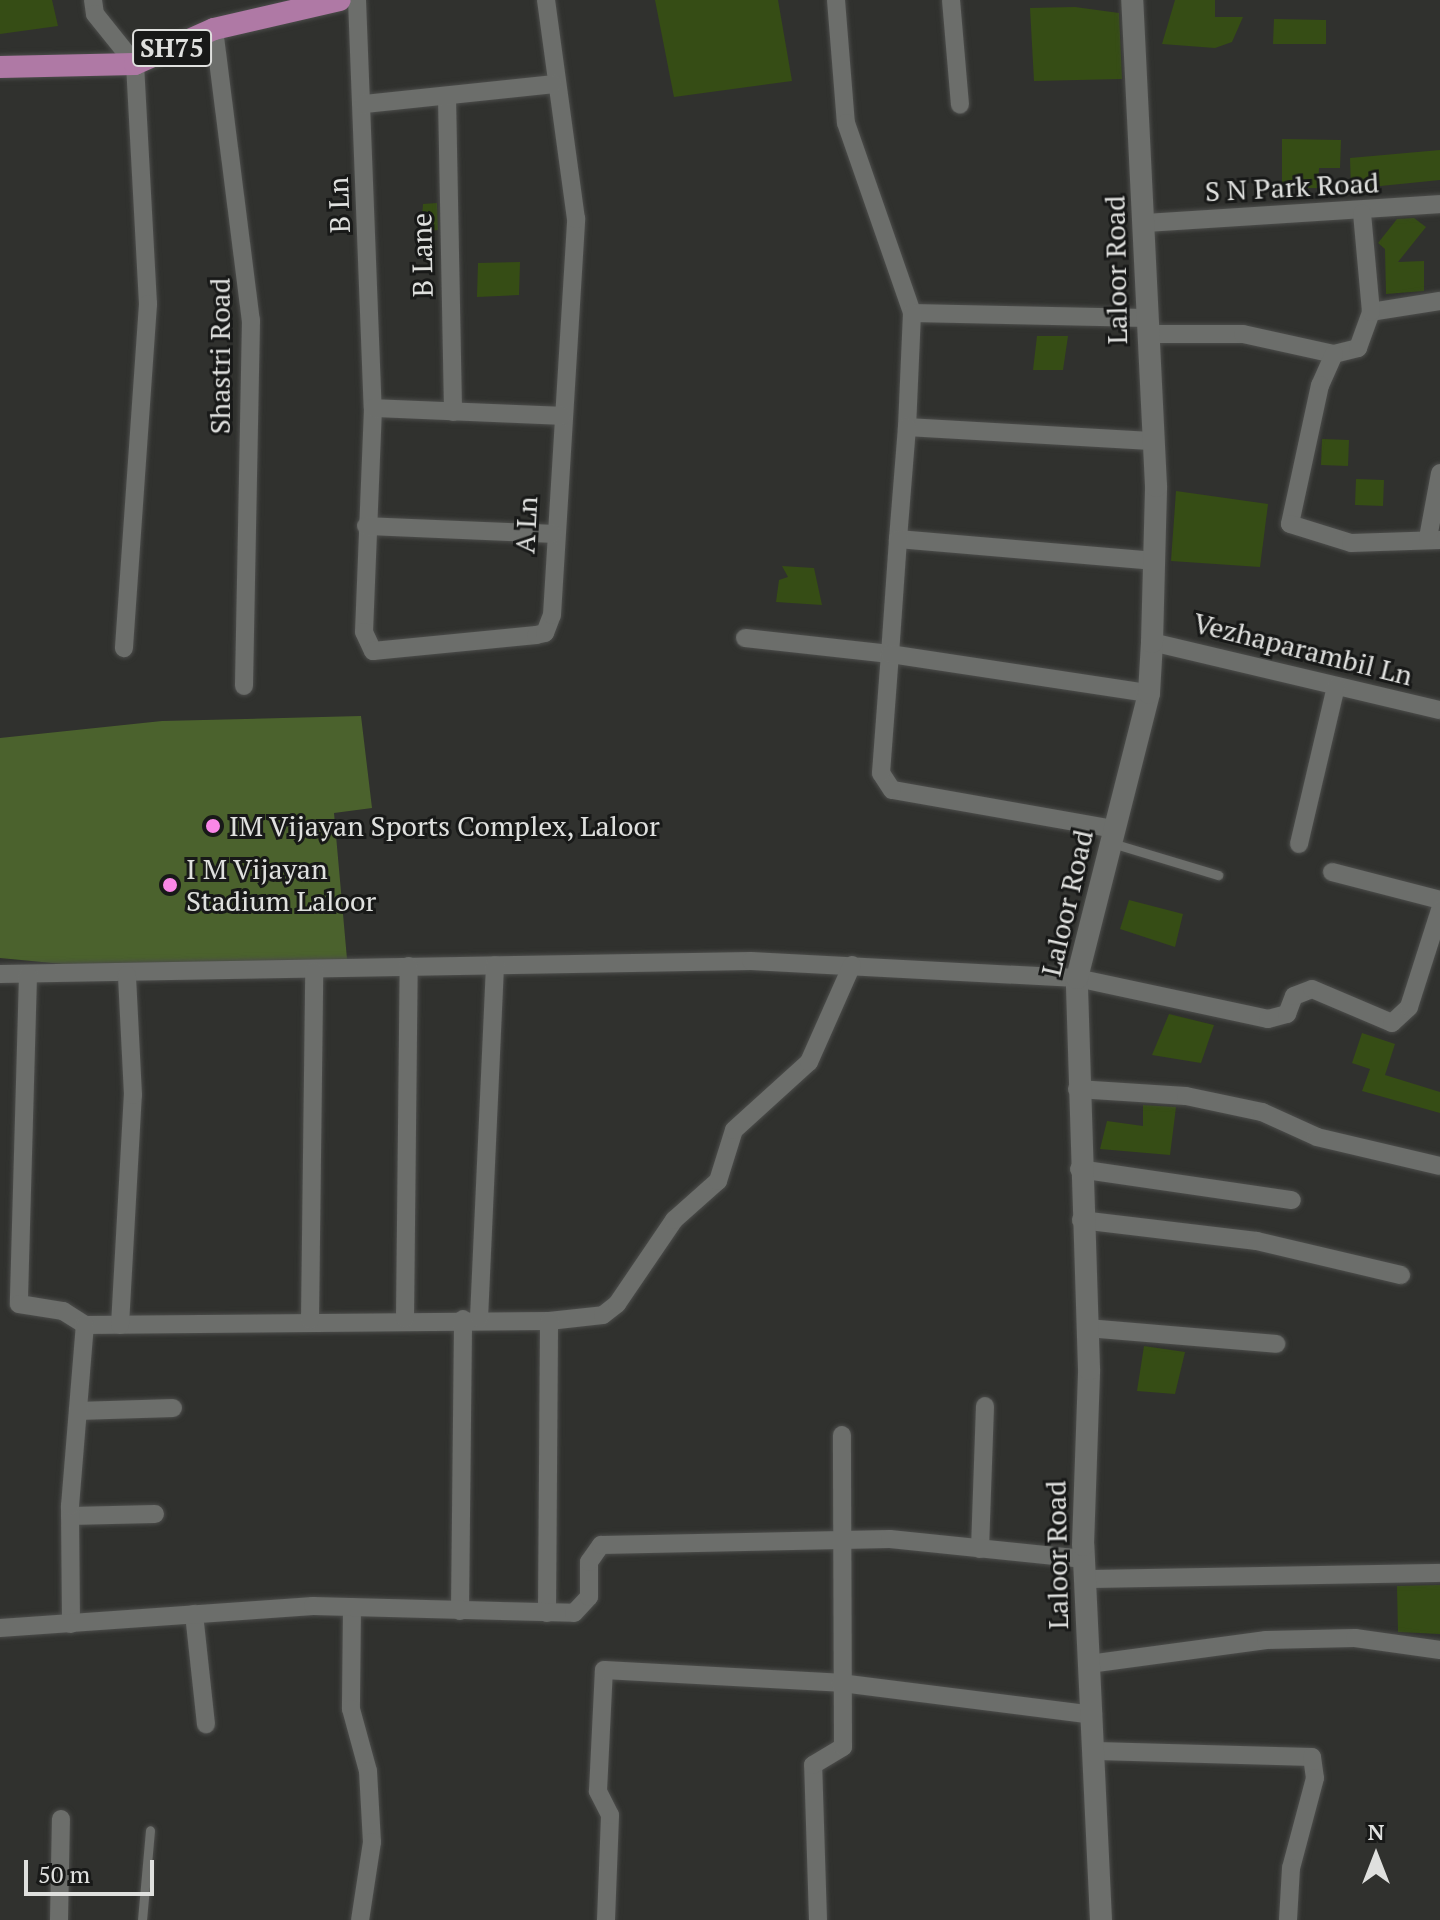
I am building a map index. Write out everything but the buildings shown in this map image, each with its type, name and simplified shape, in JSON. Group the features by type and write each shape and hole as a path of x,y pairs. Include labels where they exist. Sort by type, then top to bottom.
{"main road":[{"name":"SH75","path":"0,67 135,64 214,29 340,0"}],"street":[{"path":"93,0 95,14 135,64 148,304 124,648"},
{"name":"B Ln","path":"357,0 364,104 373,408"},
{"name":"A Ln","path":"373,408 364,632 373,651 545,633 552,615 553,534 576,219 553,84 546,0"},
{"path":"836,0 846,123 912,313 907,427 881,773 892,790 1113,836"},
{"path":"951,0 960,105"},
{"name":"Laloor Road","path":"1101,1920 1097,1751 1084,1569 1087,1328 1079,1169 1077,978 1149,693 1152,642 1155,561 1146,326 1147,223 1132,0"},
{"name":"Shastri Road","path":"214,29 251,320 244,686"},
{"path":"364,104 553,84"},
{"name":"B Lane","path":"447,97 453,412"},
{"name":"S N Park Road","path":"1147,223 1362,213 1440,204"},
{"path":"912,313 1243,334 1334,354 1358,348 1371,312 1362,213"},
{"path":"1371,312 1440,301"},
{"path":"1334,354 1320,385 1290,524 1351,543 1434,539 1440,473"},
{"path":"373,408 562,416"},
{"path":"907,427 1151,441"},
{"path":"366,526 553,534"},
{"path":"898,539 1155,561"},
{"path":"745,638 890,654 1149,693"},
{"name":"Vezhaparambil Ln","path":"1152,642 1440,710"},
{"path":"1299,844 1336,686"},
{"path":"1332,872 1440,900"},
{"path":"0,974 127,975 495,965 852,965 1077,978 1268,1019 1287,1014 1294,996 1312,989 1392,1023 1409,1007 1440,910"},
{"path":"460,1611 471,1319 495,965"},
{"path":"28,975 15,1295 19,1304 63,1311 85,1325 405,1319 549,1321 603,1315 617,1304 674,1220 718,1181 734,1130 809,1062 852,965"},
{"path":"405,1319 409,966"},
{"path":"310,1320 314,971"},
{"path":"120,1325 133,1095 127,975"},
{"path":"1077,1089 1186,1096 1262,1112 1317,1137 1440,1166"},
{"path":"1079,1169 1292,1200"},
{"path":"1081,1220 1257,1241 1401,1275"},
{"path":"547,1613 549,1321"},
{"path":"71,1624 70,1516 85,1325"},
{"path":"1087,1328 1276,1344"},
{"path":"980,1549 985,1406"},
{"path":"78,1411 173,1408"},
{"path":"818,1920 813,1765 843,1747 839,1540 842,1435"},
{"path":"70,1516 155,1514"},
{"path":"0,1628 194,1614 352,1607 547,1613 584,1607 589,1562 601,1545 839,1540 980,1549 1084,1569 1440,1573"},
{"path":"352,1607 351,1709 368,1771 372,1842 360,1920"},
{"path":"194,1614 206,1724"},
{"path":"1089,1664 1266,1640 1355,1638 1440,1650"},
{"path":"606,1920 610,1815 598,1791 604,1670 841,1683 1093,1715"},
{"path":"1097,1751 1312,1757 1315,1778 1291,1868 1288,1920"},
{"path":"59,1920 61,1819"}],"lane":[{"path":"1113,836 1218,875"},
{"path":"142,1920 150,1830"}],"green space":[{"name":"I M Vijayan Stadium Laloor","path":"361,716 372,808 334,813 347,959 94,967 0,958 0,738 162,721"}],"place":[{"name":"IM Vijayan Sports Complex, Laloor","path":"213,826"},
{"name":"I M Vijayan Stadium Laloor","path":"170,885"}]}
